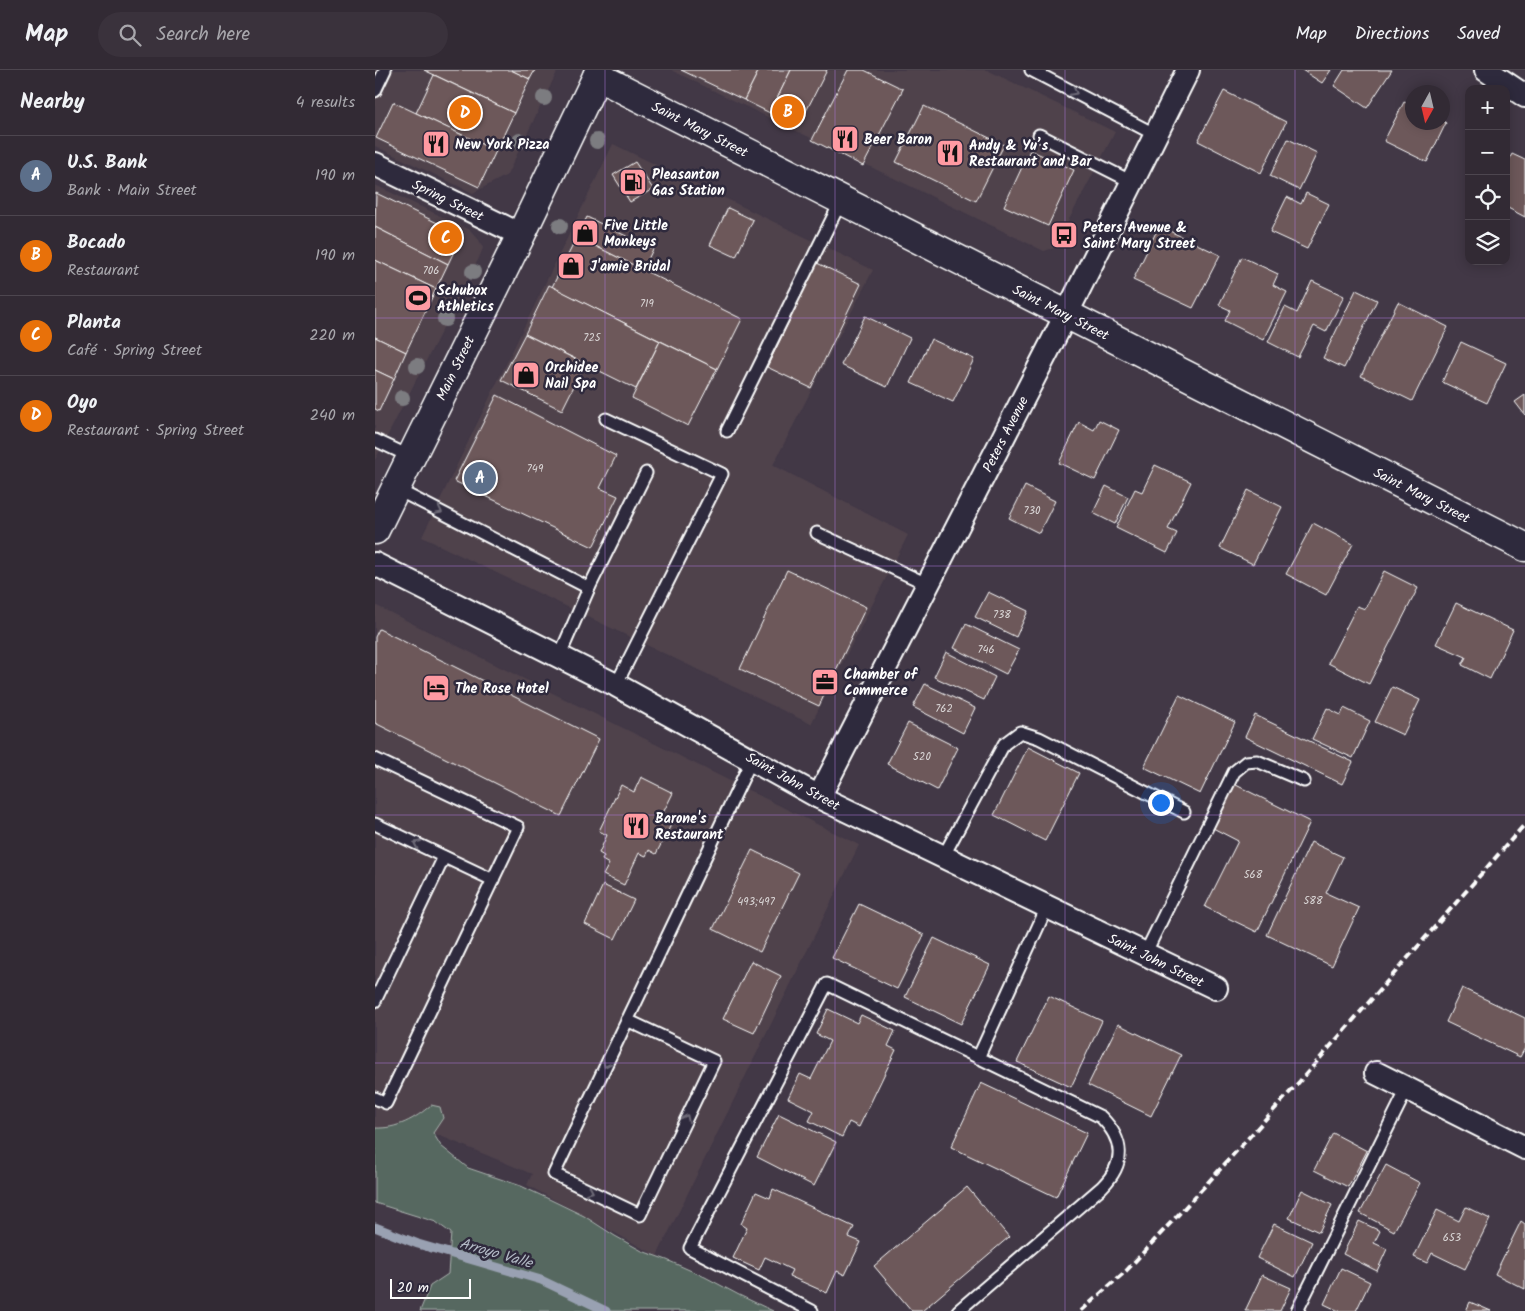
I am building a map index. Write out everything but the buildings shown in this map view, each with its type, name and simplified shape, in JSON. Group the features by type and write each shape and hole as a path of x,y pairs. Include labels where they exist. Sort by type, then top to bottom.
{"street":[{"path":"1491,71 1525,96"},
{"name":"Peters Avenue","path":"819,797 1066,315 1156,134 1183,72"},
{"name":"Saint Mary Street","path":"599,73 841,201 1525,547"},
{"name":"Main Street","path":"375,530 521,236 599,73"},
{"name":"Spring Street","path":"375,164 521,236"},
{"name":"Saint John Street","path":"375,564 616,685 819,797 1216,988"},
{"path":"1376,1073 1525,1148"}],"lane":[{"path":"375,91 385,70"},
{"path":"1031,70 1156,134"},
{"path":"1039,135 1132,182"},
{"path":"727,431 841,201"},
{"path":"606,419 722,474 616,685"},
{"path":"375,440 411,457"},
{"path":"559,657 589,588 646,473"},
{"path":"395,489 589,588"},
{"path":"817,533 927,584"},
{"path":"943,857 1004,744 1020,732 1039,738 1184,812"},
{"path":"375,759 518,827 386,1103 375,1098"},
{"path":"627,1020 714,1061 640,1215 554,1174 627,1020 752,759"},
{"path":"1145,954 1234,772 1246,762 1257,761 1304,781"},
{"path":"375,824 493,880"},
{"path":"375,1001 444,857"},
{"path":"978,1058 1047,907"},
{"path":"812,1311 690,1248 827,984 1101,1117 1110,1126 1117,1138 1120,1151 1118,1165 1112,1177 959,1311"},
{"path":"1297,1311 1407,1089"}],"shaded area":[{"path":"375,70 558,70 507,175 473,193 375,146"},
{"path":"671,70 987,70 1115,132 1054,248 1044,251"},
{"path":"613,144 873,270 773,465 908,535 811,724 422,537"},
{"path":"375,185 470,230 483,248 375,460"},
{"path":"375,605 859,845 657,1256 527,1185 532,1174 409,1123 375,1136"}],"green space":[{"path":"431,1105 440,1107 443,1118 433,1133 441,1146 468,1168 521,1186 551,1200 584,1216 642,1251 705,1277 773,1311 420,1311 430,1286 448,1274 451,1233 436,1222 375,1203 375,1128 398,1125 419,1115"}],"waterway":[{"name":"Arroyo Valle","path":"375,1227 418,1244 541,1280 606,1311"}],"railway":[{"path":"1081,1311 1126,1271 1203,1188 1300,1081 1525,824"}],"place":[{"name":"Bocado","path":"788,112"},
{"name":"Oyo","path":"465,113"},
{"name":"Beer Baron","path":"845,139"},
{"name":"New York Pizza","path":"436,144"},
{"name":"Andy & Yu’s Restaurant and Bar","path":"950,153"},
{"name":"Pleasanton Gas Station","path":"633,182"},
{"name":"Five Little Monkeys","path":"585,233"},
{"name":"Peters Avenue & Saint Mary Street","path":"1064,235"},
{"name":"Planta","path":"446,238"},
{"name":"J'amie Bridal","path":"571,266"},
{"name":"Schubox Athletics","path":"418,298"},
{"name":"Orchidee Nail Spa","path":"526,375"},
{"name":"U.S. Bank","path":"480,478"},
{"name":"Chamber of Commerce","path":"825,682"},
{"name":"The Rose Hotel","path":"436,688"},
{"name":"Barone's Restaurant","path":"636,826"}]}
